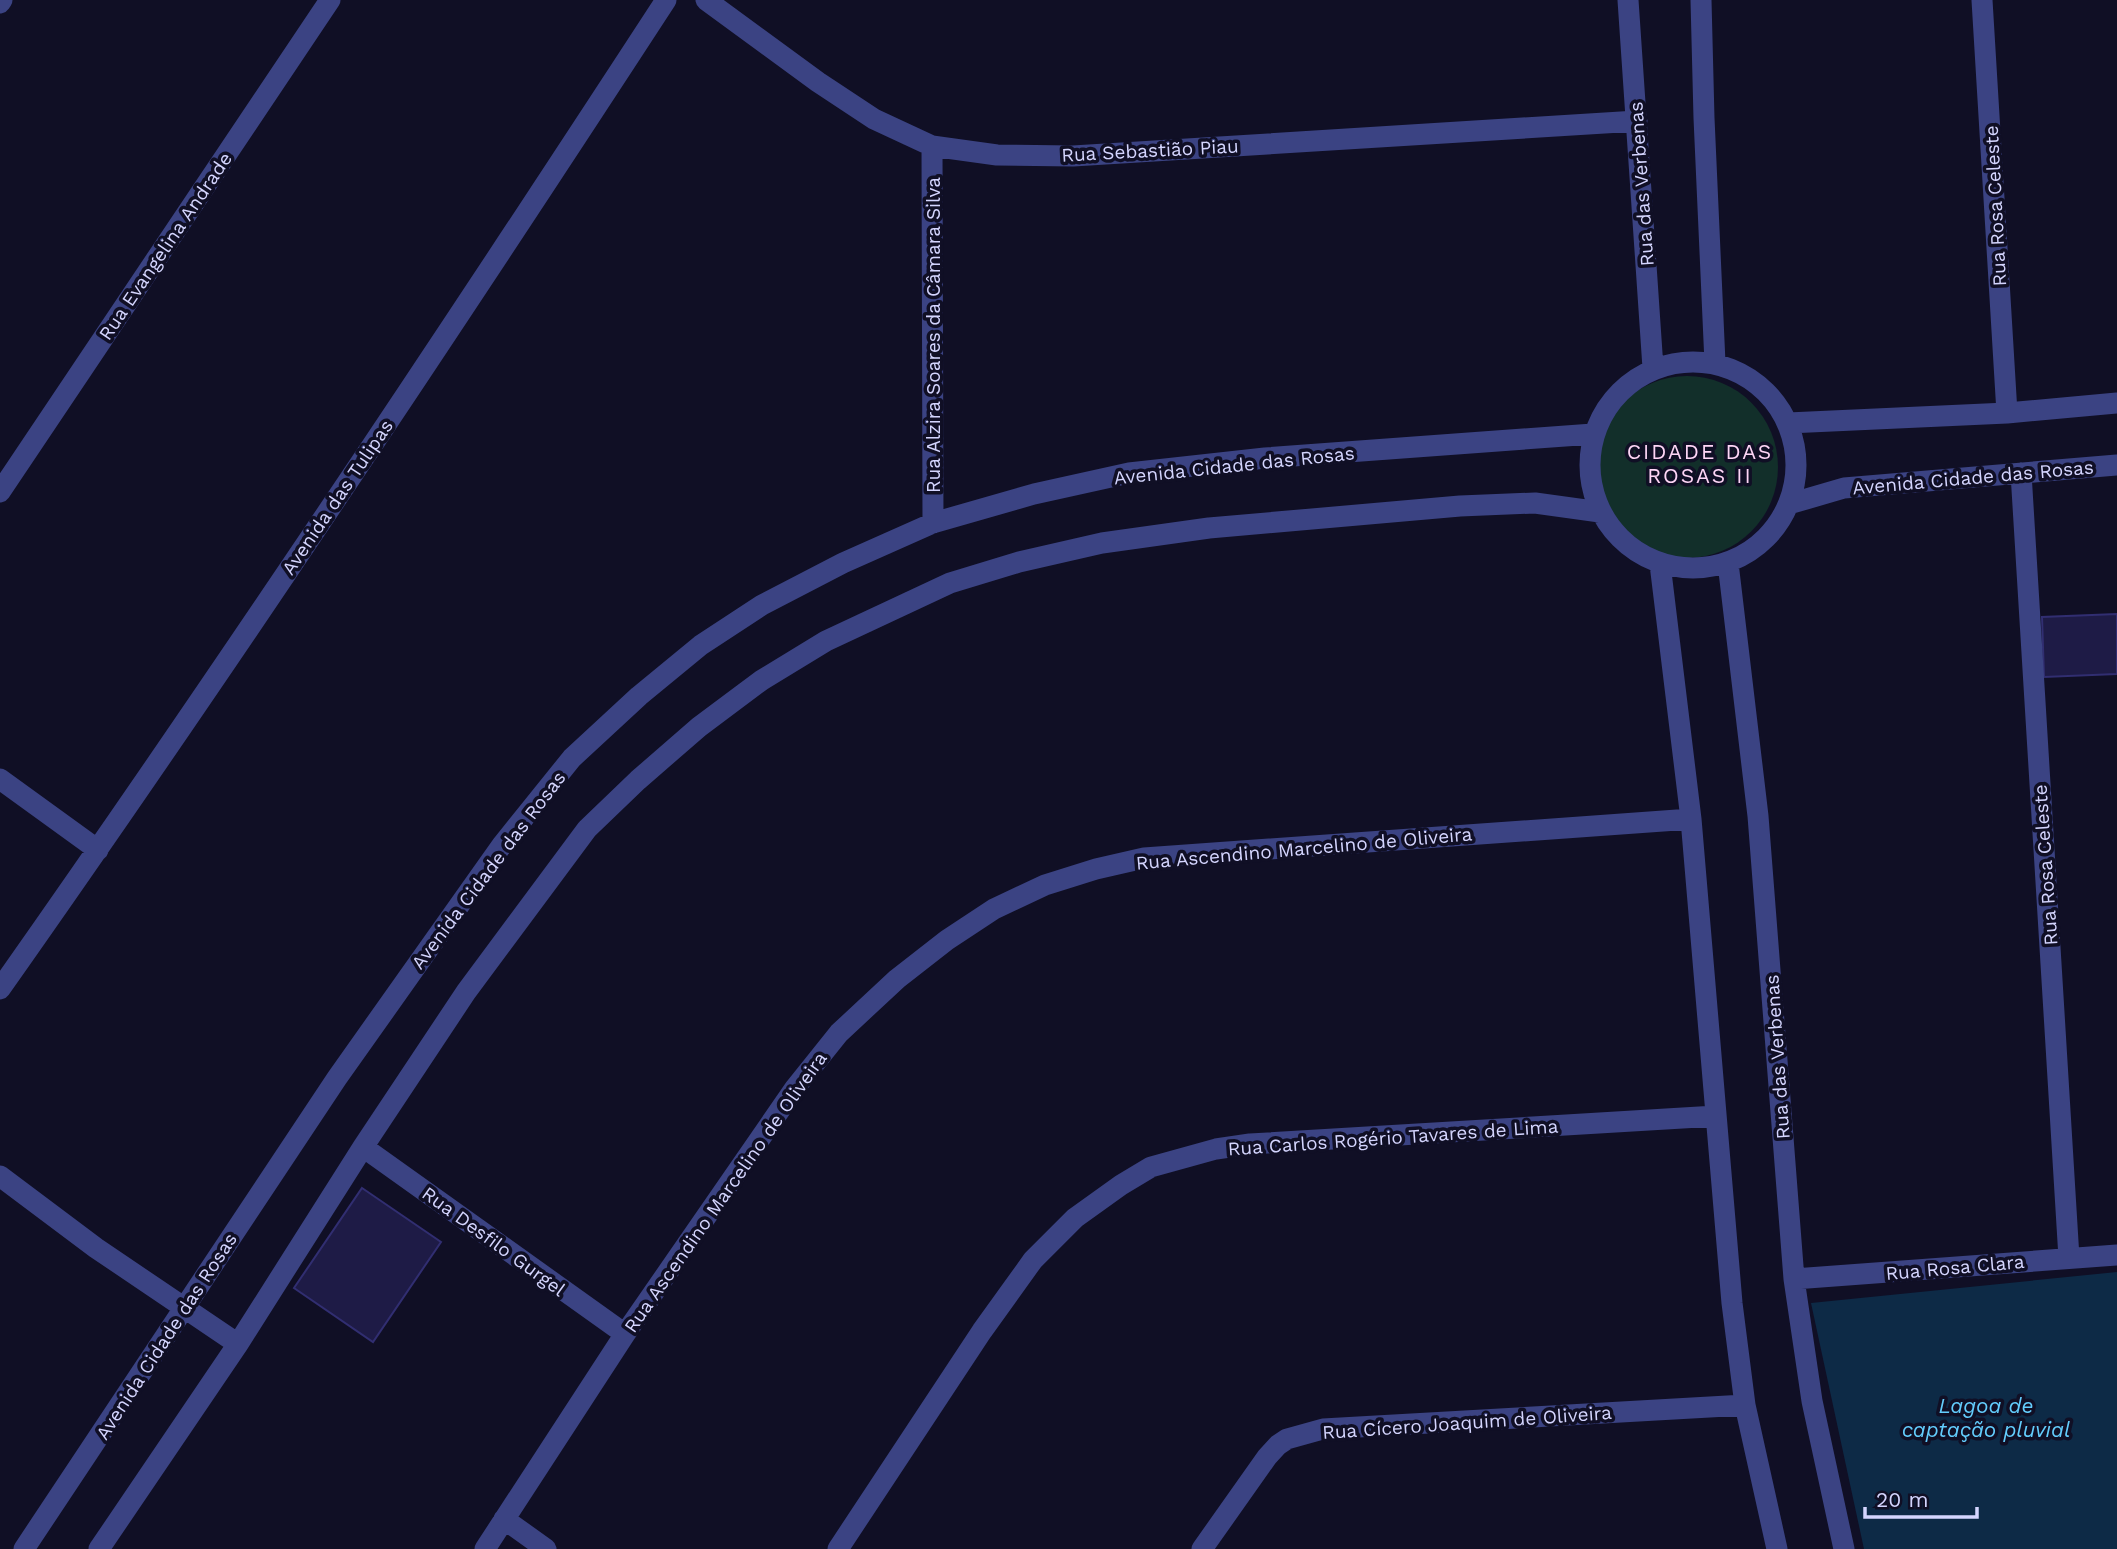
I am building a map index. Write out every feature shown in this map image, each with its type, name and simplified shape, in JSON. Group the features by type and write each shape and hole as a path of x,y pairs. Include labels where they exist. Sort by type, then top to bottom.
{"street":[{"name":"Rua Evangelina Andrade","path":"0,492 330,0"},
{"name":"Avenida das Tulipas","path":"0,989 98,850 465,308 666,0"},
{"name":"Rua Sebastião Piau","path":"706,0 818,82 874,118 932,146 997,155 1073,156 1637,121"},
{"name":"Rua das Verbenas","path":"1628,0 1653,368"},
{"path":"1701,0 1715,363"},
{"name":"Rua Rosa Celeste","path":"1982,0 2007,413"},
{"name":"Rua Alzira Soares da Câmara Silva","path":"932,146 933,523"},
{"path":"1684,361 1715,363 1745,375 1754,382 1770,396 1788,423 1795,450 1796,478 1789,504 1774,530 1754,550 1728,563 1694,569 1660,564 1636,552 1615,534 1600,512 1589,474 1593,434 1606,406 1627,384 1653,368 1684,361"},
{"path":"1788,423 2007,413 2117,403"},
{"name":"Avenida Cidade das Rosas","path":"24,1549 337,1078 502,845 572,758 639,696 701,645 762,605 843,563 933,523 1034,494 1129,474 1265,458 1593,434"},
{"name":"Avenida Cidade das Rosas","path":"1789,504 1844,488 2117,464"},
{"name":"Rua Rosa Celeste","path":"2021,473 2069,1258"},
{"path":"99,1549 238,1344 363,1147 466,992 587,829 699,727 762,680 826,641 950,583 1019,562 1102,543 1209,528 1460,506 1535,503 1600,512"},
{"name":"Rua das Verbenas","path":"1728,563 1758,816 1794,1279 1812,1401 1844,1549"},
{"path":"1660,564 1691,819 1732,1303 1745,1405 1777,1549"},
{"path":"0,779 98,850"},
{"name":"Rua Ascendino Marcelino de Oliveira","path":"485,1549 625,1335 795,1088 839,1033 897,979 947,940 994,909 1045,885 1144,858 1691,819"},
{"name":"Rua Carlos Rogério Tavares de Lima","path":"838,1549 975,1342 1033,1260 1075,1218 1151,1167 1216,1149 1250,1144 1716,1116"},
{"name":"Rua Desfilo Gurgel","path":"363,1147 625,1335"},
{"path":"0,1177 96,1248 238,1344"},
{"name":"Rua Rosa Clara","path":"1794,1279 2117,1255"},
{"name":"Rua Cícero Joaquim de Oliveira","path":"1202,1549 1272,1451 1287,1439 1303,1433 1385,1425 1745,1405"},
{"path":"504,1520 546,1549"}],"green space":[{"path":"1687,376 1705,377 1722,383 1752,402 1771,432 1777,449 1777,485 1771,502 1752,532 1722,551 1705,557 1687,558 1669,557 1652,551 1622,532 1603,502 1597,485 1596,467 1597,449 1603,432 1622,402 1652,383 1669,377"}],"water":[{"name":"Lagoa de captação pluvial","path":"2117,1272 2117,1549 1864,1549 1811,1303"}],"building":[{"path":"2117,614 2117,674 2044,677 2042,617"},
{"path":"362,1188 441,1242 373,1342 294,1288"}],"district":[{"name":"CIDADE DAS ROSAS II","path":"1700,464"}]}
